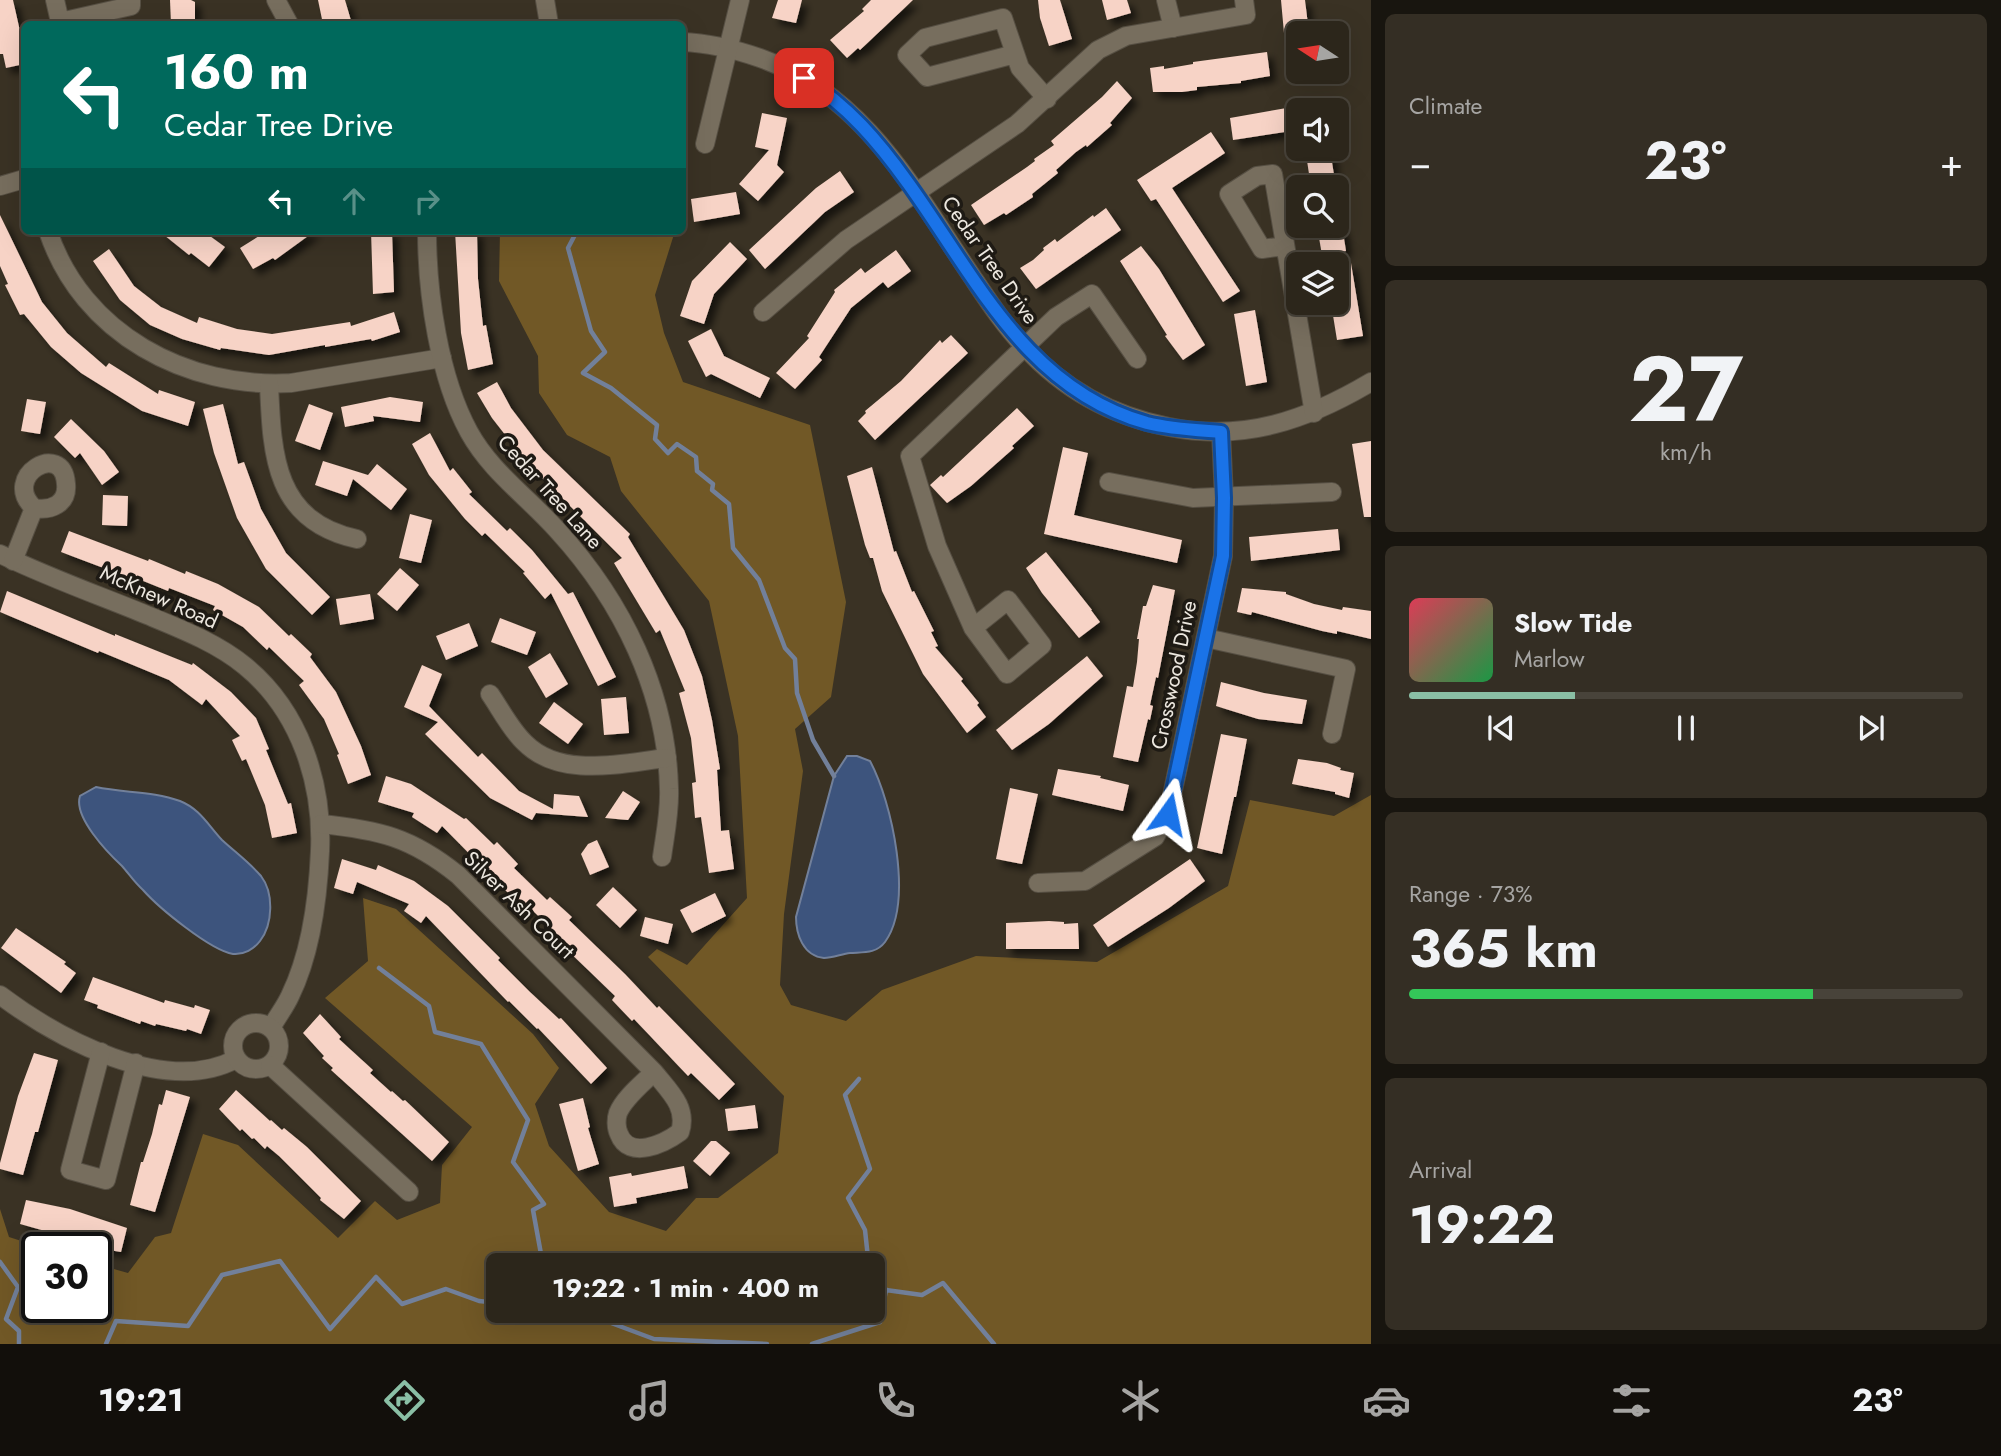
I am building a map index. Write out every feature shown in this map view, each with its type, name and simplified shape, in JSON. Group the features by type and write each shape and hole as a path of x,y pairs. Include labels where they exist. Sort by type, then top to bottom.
{"street":[{"path":"55,0 60,21"},
{"path":"64,21 131,6 131,0"},
{"path":"276,0 287,21"},
{"path":"544,0 548,21"},
{"path":"705,144 740,0"},
{"path":"1166,0 1172,28"},
{"path":"763,312 846,240 1017,124 1098,50 1126,36 1246,15 1244,0"},
{"path":"1015,54 927,77 907,55 925,38 1003,19 1020,68 1047,99"},
{"name":"Cedar Tree Drive","path":"686,42 729,47 777,64 828,93 855,117 882,147 999,317 1024,347 1082,395 1115,412 1147,423 1171,427 1221,432 1252,429 1314,413 1371,382"},
{"path":"0,186 21,180"},
{"path":"50,235 65,271 78,290 118,333 142,348 202,372 269,384 291,383 442,358"},
{"name":"Cedar Tree Lane","path":"427,235 429,281 442,358 454,401 470,433 502,477 557,529 579,556 605,592 645,667 656,699 667,758 669,790 662,858"},
{"path":"1285,246 1314,413"},
{"path":"973,628 937,546 909,456 1056,317 1093,293 1137,359"},
{"path":"269,384 274,453 291,497 302,513 317,526 357,539"},
{"name":"Crosswood Drive","path":"1038,883 1085,881 1154,837 1168,814 1223,556 1221,432"},
{"path":"1109,482 1193,498 1332,492"},
{"path":"7,557 34,508"},
{"name":"McKnew Road","path":"7,557 188,631 246,666 267,688 299,734 318,796 321,824 318,878 302,964 290,995 271,1028"},
{"path":"1206,638 1346,669 1332,734"},
{"path":"490,694 522,741 535,752 550,759 570,765 592,765 667,758"},
{"name":"Silver Ash Court","path":"321,824 365,828 393,836 415,844 438,859 458,874 654,1072"},
{"path":"0,995 57,1032 101,1052 136,1063 184,1072 203,1070 236,1059"},
{"path":"252,1022 263,1023 271,1028 277,1036 277,1056 270,1065 254,1069 244,1067 236,1059 232,1048 233,1038 238,1030 252,1022"},
{"path":"101,1052 70,1170 106,1180 136,1063"},
{"path":"270,1065 409,1192"}],"shaded area":[{"path":"500,235 674,235 655,295 664,333 683,382 810,425 846,602 831,697 795,729 803,771 784,914 780,985 791,1005 846,1021 882,990 976,956 1097,962 1228,886 1250,800 1334,816 1371,795 1371,1344 0,1344 0,1209 9,1237 21,1241 21,1323 112,1323 112,1268 128,1273 155,1237 171,1233 203,1134 238,1145 338,1238 375,1201 397,1220 440,1203 442,1165 472,1127 325,998 368,961 363,898 396,909 533,1034 559,1068 535,1104 549,1146 609,1212 666,1231 696,1198 718,1198 778,1153 784,1096 648,957 657,949 687,965 747,898 738,736 709,601 621,491 610,457 567,435 539,393 538,356 499,281"}],"water":[{"path":"847,756 857,756 870,761 886,801 897,852 898,903 894,924 885,942 878,949 824,958 806,949 797,930 796,917 834,776"},
{"path":"96,787 170,798 187,804 198,813 265,883 270,900 269,917 258,944 241,954 223,951 185,927 151,898 101,844 82,814 80,796"}],"building":[{"path":"0,0 13,0 21,36 21,65 6,68 3,54 0,54"},
{"path":"170,0 195,2 195,21 171,21"},
{"path":"318,0 345,0 351,21 322,21"},
{"path":"778,0 802,0 796,23 772,18"},
{"path":"871,0 913,0 860,50 858,48 847,58 830,40 864,11 862,9"},
{"path":"1038,0 1060,0 1072,39 1049,46 1040,18"},
{"path":"1102,0 1127,0 1131,13 1107,20"},
{"path":"1281,0 1305,0 1308,21 1286,21 1285,44"},
{"path":"1267,52 1270,76 1241,83 1197,87 1197,90 1153,92 1150,68 1164,66 1164,69 1193,62"},
{"path":"1117,81 1132,98 1110,123 1112,125 1056,170 1058,173 1032,194 1033,197 1006,215 1004,213 984,225 971,205 1054,145 1051,141"},
{"path":"1286,108 1286,132 1233,140 1230,118"},
{"path":"762,113 787,118 777,165 784,172 758,201 739,184 769,150 755,147"},
{"path":"1211,132 1225,153 1172,188 1240,291 1223,302 1156,199 1151,201 1137,180"},
{"path":"1307,161 1332,161 1334,175 1309,175"},
{"path":"840,171 854,192 825,212 765,269 749,250 816,188"},
{"path":"736,192 740,214 694,222 691,199"},
{"path":"1106,208 1121,230 1036,289 1020,268 1033,260 1055,239 1057,242"},
{"path":"0,215 42,302 67,333 106,367 109,363 158,394 159,390 195,402 188,426 142,411 81,373 51,347 24,314 20,315 5,285 8,284 0,266"},
{"path":"164,235 208,235 225,247 209,267 191,253 189,255"},
{"path":"261,235 309,235 275,260 273,258 253,269 240,248"},
{"path":"371,235 392,235 394,292 373,294"},
{"path":"455,235 477,235 483,326 486,325 493,364 468,370 461,333"},
{"path":"1319,238 1344,238 1346,251 1321,252"},
{"path":"730,242 747,259 714,294 704,324 680,316 692,281"},
{"path":"1141,246 1159,269 1205,345 1183,360 1165,336 1167,335 1120,261"},
{"path":"109,249 134,286 161,307 197,323 199,317 237,329 272,334 350,322 351,326 394,312 400,332 372,341 325,345 269,355 220,350 182,339 150,325 120,300 93,261"},
{"path":"896,250 911,271 888,288 883,282 851,308 819,357 822,360 795,389 776,373 809,338 807,336 834,290 861,268 865,273"},
{"path":"1349,263 1363,336 1337,340 1333,315 1349,315"},
{"path":"1255,310 1267,382 1246,386 1234,314"},
{"path":"711,329 724,356 770,378 760,398 711,374 706,377 688,341"},
{"path":"951,335 968,353 875,440 858,421 865,411 901,381 940,340 942,343"},
{"path":"497,382 511,408 543,450 630,534 628,537 684,630 702,676 712,720 720,769 717,770 721,831 729,830 734,869 709,873 701,817 695,818 692,783 696,782 691,738 679,693 685,691 660,630 656,633 614,563 622,558 528,464 492,418 477,393"},
{"path":"390,397 423,402 420,422 373,416 374,421 345,427 341,407"},
{"path":"27,399 46,402 40,434 21,431"},
{"path":"223,404 238,464 244,462 261,509 286,553 330,597 312,615 266,569 237,518 214,453 203,409"},
{"path":"309,404 333,413 320,450 295,441"},
{"path":"1017,408 1034,426 1012,446 1014,448 947,503 930,485 941,475 943,477"},
{"path":"71,419 104,451 119,472 102,485 80,453 75,458 54,437"},
{"path":"430,433 450,471 453,468 472,492 469,494 507,531 510,528 532,550 568,594 573,592 616,677 598,686 551,593 545,599 523,573 525,572 485,533 482,536 465,519 429,475 412,444"},
{"path":"1371,441 1371,517 1364,517 1352,444"},
{"path":"1063,447 1088,453 1074,515 1182,540 1177,563 1044,534"},
{"path":"323,461 368,475 377,464 407,489 391,510 353,479 347,496 315,485"},
{"path":"872,467 894,552 896,551 912,592 914,591 934,631 931,632 938,646 935,647 963,679 961,681 979,703 977,705 986,717 967,733 923,674 882,591 873,558 870,558 865,545 847,476"},
{"path":"103,495 128,496 127,526 102,525"},
{"path":"410,514 432,520 421,563 399,558"},
{"path":"1338,529 1340,550 1251,561 1249,537"},
{"path":"69,531 185,574 186,571 218,584 259,607 312,654 310,657 336,692 371,775 348,784 324,719 299,685 304,681 269,647 267,650 243,627 213,610 215,606 61,552"},
{"path":"1046,552 1100,622 1079,638 1042,593 1026,568"},
{"path":"400,568 419,585 397,611 377,594"},
{"path":"1153,585 1175,590 1150,705 1153,706 1150,720 1148,719 1138,762 1113,757 1127,686 1133,687 1143,606 1146,606"},
{"path":"1242,588 1286,592 1314,604 1342,610 1343,607 1371,611 1371,639 1337,631 1337,634 1322,631 1252,612 1251,615 1237,612"},
{"path":"7,591 115,636 192,665 193,663 231,692 256,718 288,804 291,803 297,833 272,838 265,805 246,759 242,761 232,740 240,736 206,699 202,705 169,680 0,612"},
{"path":"370,594 374,619 340,625 336,599"},
{"path":"500,618 536,632 527,655 491,642"},
{"path":"469,623 478,646 446,660 436,636"},
{"path":"550,653 568,684 546,698 528,667"},
{"path":"1087,656 1103,676 1049,724 1012,750 996,730"},
{"path":"422,665 442,674 429,706 478,757 482,753 519,791 553,809 554,794 579,796 588,817 536,813 532,820 490,798 425,734 438,722 404,707"},
{"path":"1221,682 1307,700 1302,724 1258,719 1216,706"},
{"path":"626,697 629,733 604,735 601,699"},
{"path":"554,702 583,724 568,744 539,723"},
{"path":"1221,734 1247,739 1222,854 1197,848"},
{"path":"1298,759 1327,763 1354,773 1349,798 1335,792 1292,784"},
{"path":"1058,769 1101,776 1100,778 1129,785 1123,811 1052,795"},
{"path":"386,776 411,784 466,818 494,845 497,842 518,864 514,868 547,900 550,897 572,917 569,920 735,1084 719,1100 691,1073 688,1076 634,1019 632,1021 612,1000 615,996 560,943 563,940 529,907 526,911 442,826 437,833 412,817 414,813 378,802"},
{"path":"1010,788 1038,794 1022,864 996,859"},
{"path":"623,791 640,802 628,820 605,818"},
{"path":"597,840 609,867 590,875 581,854 588,844"},
{"path":"342,859 376,870 378,865 414,881 448,906 530,992 561,1018 607,1068 591,1084 426,916 421,923 404,911 409,904 357,882 353,894 334,888"},
{"path":"1190,859 1205,881 1108,947 1093,925"},
{"path":"613,887 637,910 620,928 596,905"},
{"path":"715,893 726,916 692,933 680,910"},
{"path":"645,917 673,924 668,944 640,936"},
{"path":"1006,923 1078,923 1079,949 1006,949"},
{"path":"16,928 66,962 64,964 76,973 61,993 1,948"},
{"path":"93,977 164,1003 165,1000 210,1010 201,1034 141,1021 140,1024 97,1008 98,1005 84,1000"},
{"path":"320,1014 341,1037 339,1039 373,1070 370,1073 391,1092 405,1100 449,1142 432,1161 331,1070 333,1068 322,1058 324,1056 303,1033"},
{"path":"34,1053 58,1060 23,1175 0,1169 0,1163 18,1096"},
{"path":"166,1090 190,1097 155,1212 130,1205 159,1104 162,1105"},
{"path":"236,1090 270,1121 282,1130 284,1128 307,1147 361,1201 344,1219 320,1200 279,1156 267,1146 265,1149 242,1129 240,1131 219,1109"},
{"path":"583,1098 590,1127 588,1128 599,1164 578,1171 559,1104"},
{"path":"755,1105 758,1128 728,1131 725,1109"},
{"path":"711,1141 716,1141 730,1153 710,1176 693,1161"},
{"path":"684,1166 688,1188 636,1198 637,1203 614,1207 609,1177 631,1173 632,1176"},
{"path":"26,1200 70,1209 127,1228 121,1252 112,1250 112,1232 49,1232 20,1224"}],"waterway":[{"path":"575,235 568,248 591,331 605,352 583,373 611,388 657,425 655,439 668,453 677,444 696,457 697,471 713,484 712,490 729,504 733,548 759,580 785,648 795,659 797,693 813,740 834,776"},
{"path":"379,968 429,1006 435,1032 481,1044 528,1120 513,1162 544,1204 533,1210 541,1253"},
{"path":"859,1079 845,1095 870,1169 848,1198 865,1230 867,1253"},
{"path":"106,1344 116,1321 188,1326 222,1275 280,1261 330,1329 376,1277 402,1304 446,1289 486,1302"},
{"path":"0,1262 18,1287 6,1319 19,1331 19,1344"},
{"path":"812,1344 880,1322 886,1290 922,1295 943,1283 994,1344"},
{"path":"611,1323 654,1339 767,1344"}],"route":[{"path":"804,78 842,105 882,147 999,317 1024,347 1057,377 1082,395 1115,412 1147,423 1221,432 1225,532 1223,556 1168,814"}]}
